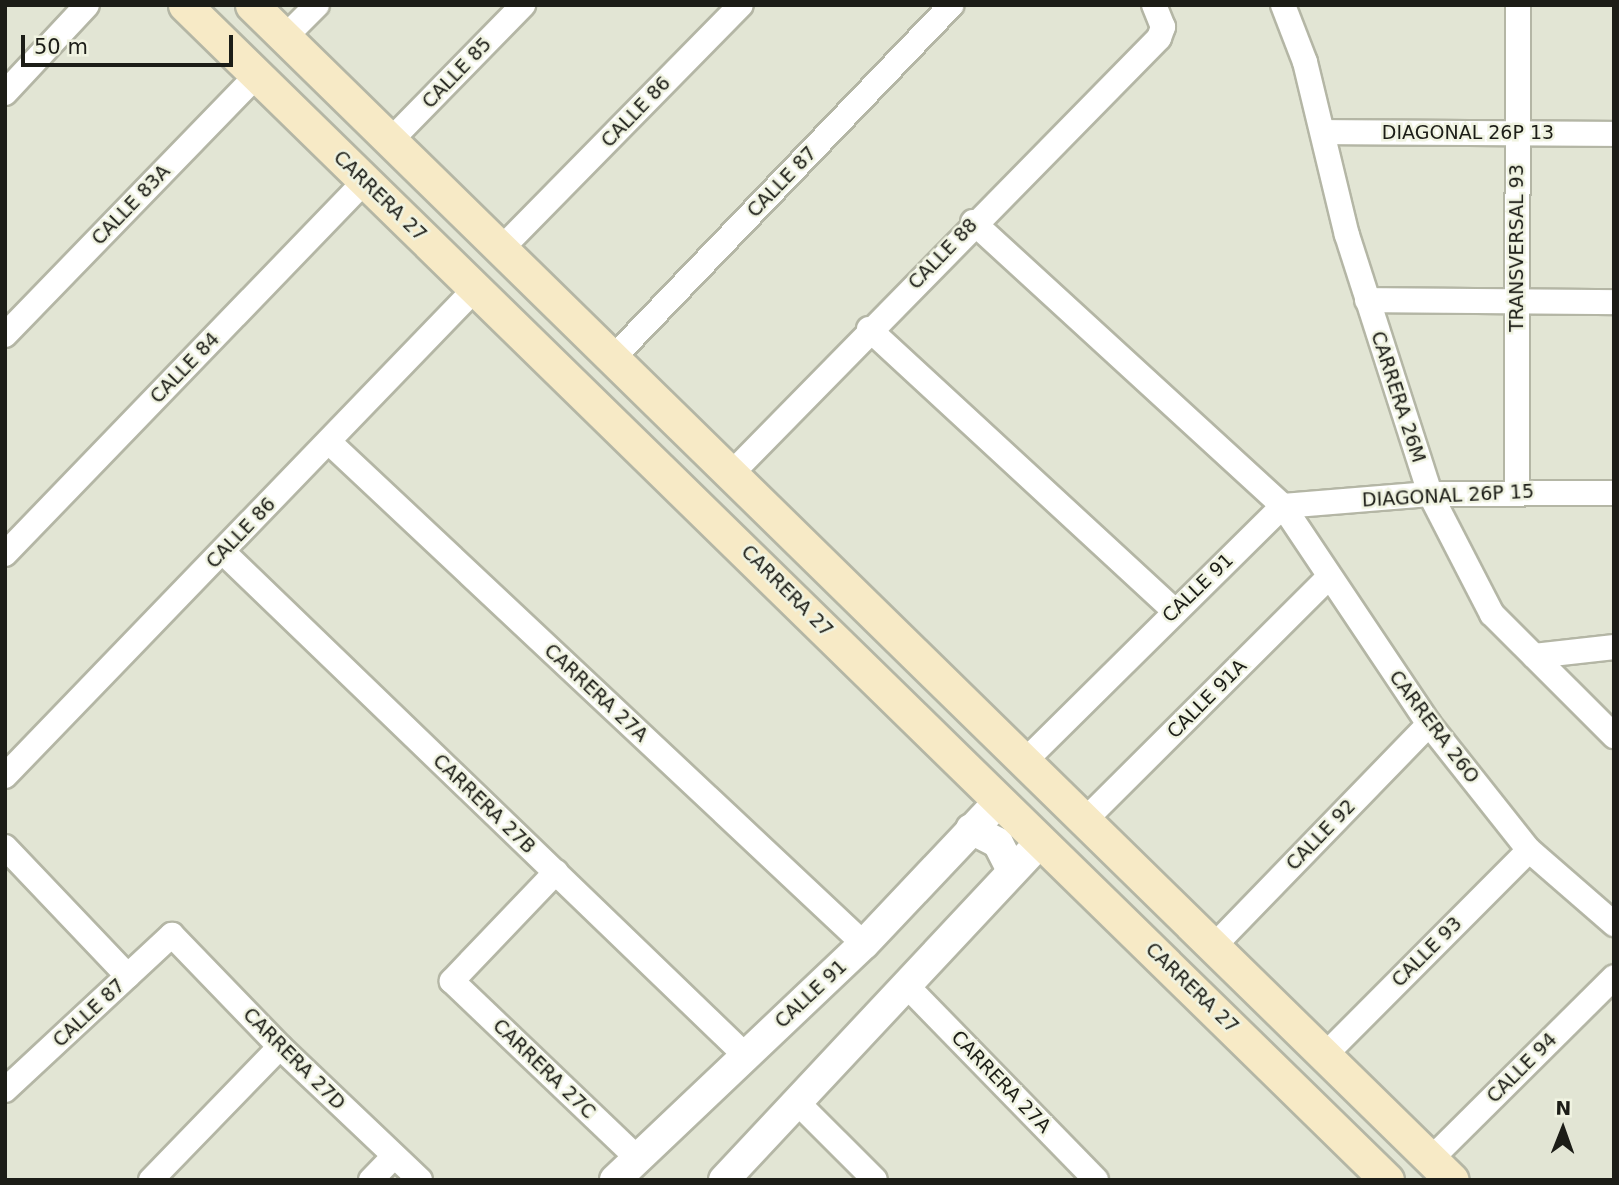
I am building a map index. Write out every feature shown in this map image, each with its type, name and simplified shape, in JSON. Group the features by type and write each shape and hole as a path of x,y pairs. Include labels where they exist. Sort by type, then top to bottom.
{"main road":[{"name":"CARRERA 27","path":"185,5 1387,1180"},
{"path":"253,5 1441,1169"}],"street":[{"path":"5,93 87,5"},
{"path":"285,37 317,5"},
{"name":"CALLE 85","path":"391,140 523,5"},
{"name":"CALLE 86","path":"501,249 741,5"},
{"name":"CALLE 87","path":"613,358 951,5"},
{"name":"CALLE 88","path":"731,474 973,222 1159,38 1163,27 1154,5"},
{"name":"CARRERA 26M","path":"1283,5 1305,62 1420,495 1492,614 1614,736"},
{"name":"TRANSVERSAL 93","path":"1517,491 1518,5"},
{"name":"CALLE 83A","path":"5,335 257,75"},
{"name":"DIAGONAL 26P 13","path":"1322,132 1614,134"},
{"name":"CALLE 84","path":"5,554 365,181"},
{"name":"CARRERA 26O","path":"973,222 1283,506 1328,578 1429,724 1529,850 1614,924"},
{"name":"CALLE 86","path":"5,776 475,289"},
{"path":"1367,300 1614,302"},
{"path":"869,329 1174,610"},
{"name":"CARRERA 27A","path":"329,442 864,944"},
{"name":"DIAGONAL 26P 15","path":"1283,506 1420,495 1517,491 1614,493"},
{"name":"CALLE 91","path":"1025,761 1174,610 1283,506"},
{"name":"CARRERA 27B","path":"223,552 745,1055"},
{"name":"CALLE 91A","path":"1085,820 1328,578"},
{"path":"1534,656 1614,648"},
{"name":"CALLE 92","path":"1214,946 1429,724"},
{"name":"CALLE 91","path":"615,1180 864,944 999,801"},
{"path":"971,829 998,843 1012,870"},
{"path":"724,1180 1040,842"},
{"path":"5,847 128,976"},
{"name":"CALLE 93","path":"1325,1055 1529,850"},
{"name":"CARRERA 27C","path":"556,872 452,981 637,1158"},
{"name":"CALLE 87","path":"8,1082 172,935"},
{"name":"CARRERA 27D","path":"172,935 280,1047 420,1180"},
{"name":"CALLE 94","path":"1441,1169 1614,977"},
{"name":"CARRERA 27A","path":"906,985 1096,1180"},
{"path":"151,1180 280,1047"},
{"path":"797,1102 875,1180"},
{"path":"371,1180 394,1156"}]}
